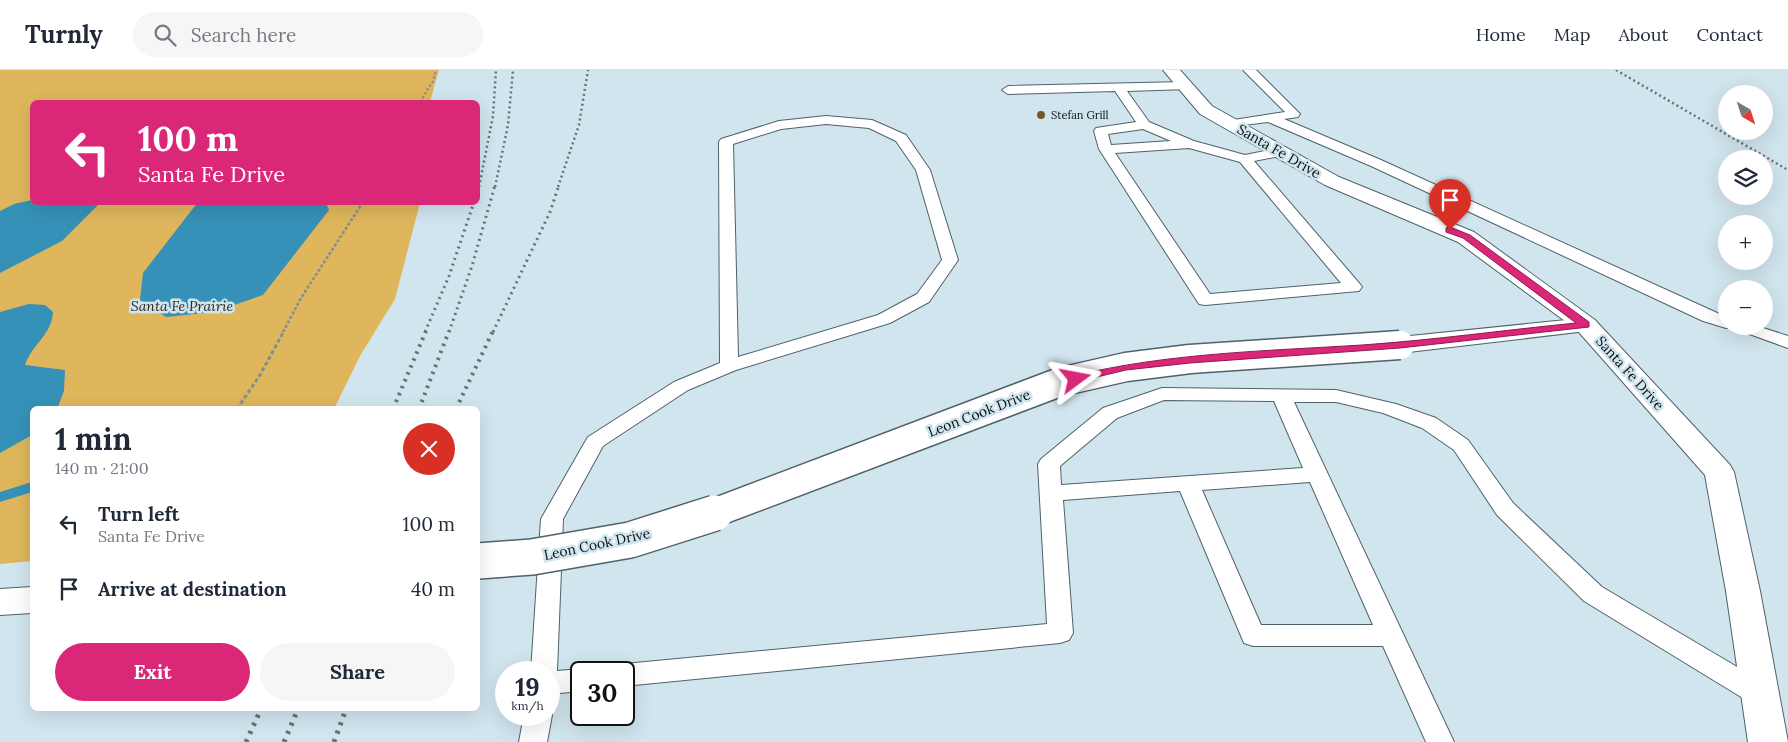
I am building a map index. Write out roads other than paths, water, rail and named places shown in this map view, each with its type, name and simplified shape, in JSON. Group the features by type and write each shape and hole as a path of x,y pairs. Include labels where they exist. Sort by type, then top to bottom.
{"street":[{"name":"Santa Fe Drive","path":"1178,78 1206,110 1332,181 1466,236 1586,325 1719,472 1768,742"},
{"name":"Leon Cook Drive","path":"480,561 532,557 630,540 721,511 1060,382 1126,367 1190,359 1400,345 1586,325"},
{"path":"0,602 30,600"}],"lane":[{"path":"1232,124 1294,114 1249,70"},
{"path":"1008,90 1118,87 1178,78"},
{"path":"1118,87 1144,125"},
{"path":"1269,118 1376,163 1718,320"},
{"path":"545,661 552,519 595,442 681,386 730,366 884,318 923,298 950,260 923,170 901,138 872,124 826,120 779,126 726,142 730,366"},
{"path":"1245,160 1354,287 1206,300 1106,149 1101,131 1144,125 1188,144 1245,160 1280,152"},
{"path":"1106,149 1188,144"},
{"path":"1766,335 1788,342"},
{"path":"635,674 1060,634 1049,464 1110,413 1162,394 1336,396 1389,408 1429,423 1461,445 1504,509 1594,594 1761,696"},
{"path":"1281,395 1440,742"},
{"path":"1051,493 1317,474"},
{"path":"1188,483 1253,636 1391,635"},
{"path":"533,742 536,726"}],"water":[{"path":"30,200 30,205 98,205 62,241 0,273 0,211 14,204"},
{"path":"196,205 327,205 329,210 263,295 214,312 166,317 140,300 143,273"},
{"path":"29,304 45,305 53,312 52,320 46,333 32,351 25,365 65,370 64,391 58,406 30,406 30,436 0,453 0,312"}],"waterway":[{"path":"0,497 30,488"}],"railway":[{"path":"480,182 493,116 496,70"},
{"path":"495,187 508,125 513,70"},
{"path":"558,187 579,125 588,70"},
{"path":"1616,70 1788,170"},
{"path":"449,332 472,266 495,185"},
{"path":"493,332 550,212 559,185"},
{"path":"425,332 449,276 473,205"},
{"path":"394,406 426,331"},
{"path":"420,406 449,331"},
{"path":"457,406 493,331"},
{"path":"246,742 260,711"},
{"path":"284,742 297,711"},
{"path":"334,742 345,711"}],"place":[{"name":"Stefan Grill","path":"1041,115"}],"park label":[{"name":"Santa Fe Prairie","path":"182,306"}]}
